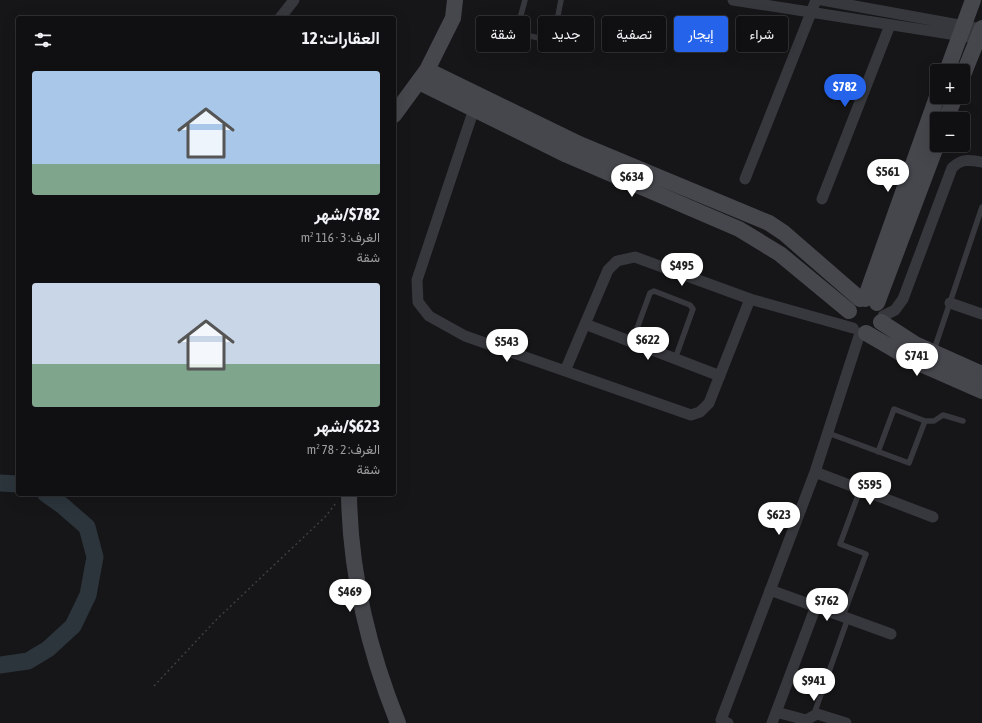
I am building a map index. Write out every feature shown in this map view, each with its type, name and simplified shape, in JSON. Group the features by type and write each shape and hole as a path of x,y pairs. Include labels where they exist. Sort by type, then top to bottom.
{"street":[{"path":"282,16 294,0"},
{"path":"396,112 423,76 453,18 455,0"},
{"path":"733,0 890,25 981,33 968,64"},
{"path":"745,179 816,0"},
{"path":"822,0 962,31"},
{"path":"950,64 973,0"},
{"path":"822,199 890,25"},
{"path":"423,76 476,102 769,223 784,233 915,344 982,374"},
{"path":"476,102 567,155 739,229 780,254 849,311"},
{"path":"476,102 417,280 418,302 429,316 465,336 690,415 700,412 709,403 750,299"},
{"path":"860,331 878,328 873,308 935,104"},
{"path":"873,308 934,152"},
{"path":"860,331 848,320 849,311 853,304 895,310 903,299 952,168 957,162 964,159 982,162"},
{"path":"566,371 608,270 617,261 635,257 750,299 860,331 916,362 982,391"},
{"path":"950,303 982,314"},
{"path":"585,324 720,376"},
{"path":"728,723 721,720 815,472 860,331"},
{"path":"815,472 933,518"},
{"path":"344,496 366,621 386,694 398,723"},
{"path":"770,590 891,634"},
{"path":"816,606 774,718 806,720 814,714 817,714 846,723"}],"lane":[{"path":"525,0 516,33 553,41 561,0"},
{"path":"933,353 982,208"},
{"path":"632,342 650,293 654,291 683,302 690,305 693,309 675,359"},
{"path":"878,452 894,409 925,421 934,422 943,414 963,421"},
{"path":"828,433 909,463 925,421"},
{"path":"814,714 866,554 840,544 860,490"}],"path":[{"path":"154,686 217,619 326,516 344,496"}],"waterway":[{"path":"0,483 16,484"},
{"path":"0,665 28,661 48,649 73,626 88,595 95,557 87,527 49,496"}]}
